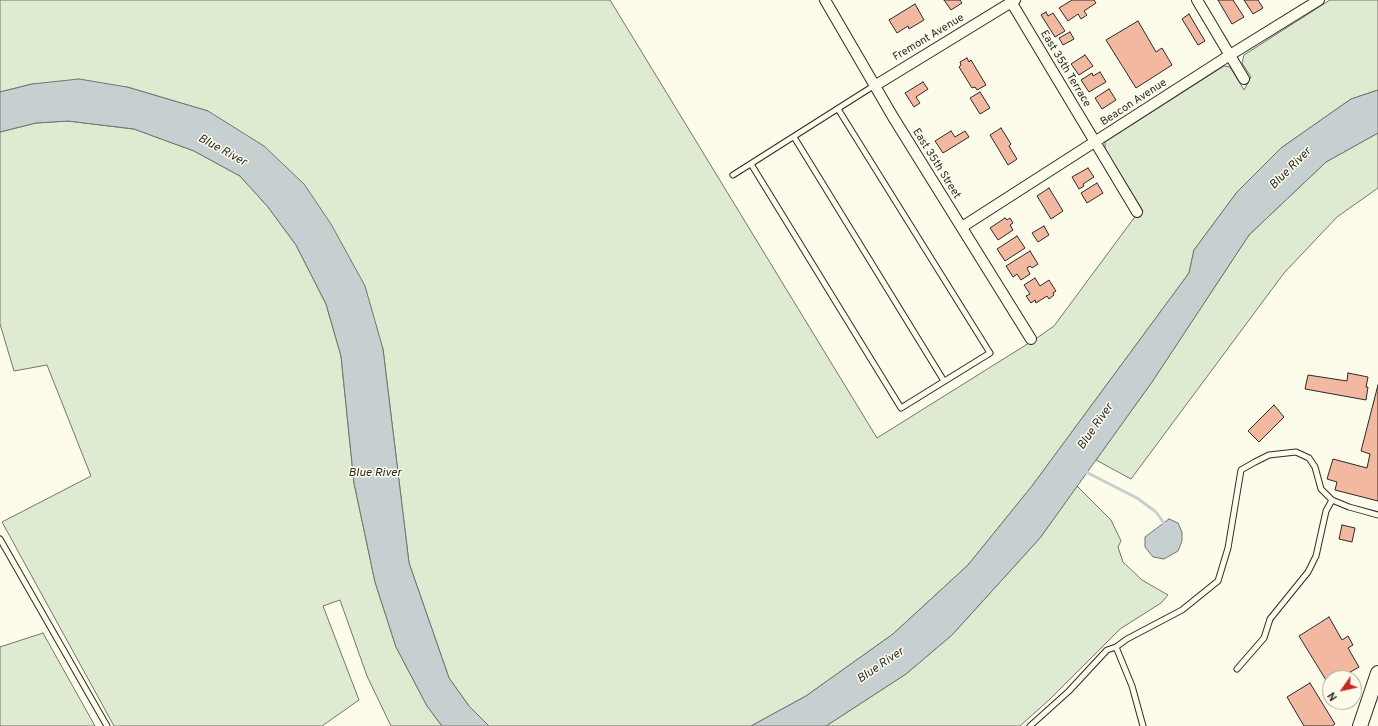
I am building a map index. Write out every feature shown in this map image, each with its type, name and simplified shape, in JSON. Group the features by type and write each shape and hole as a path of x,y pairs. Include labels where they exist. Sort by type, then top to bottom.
{"main road":[{"path":"1360,726 1378,673"}],"street":[{"name":"East 35th Street","path":"825,0 876,85 893,117 1031,339"},
{"path":"1197,0 1244,79"},
{"name":"Beacon Avenue","path":"962,228 1230,55 1319,0"},
{"name":"Fremont Avenue","path":"876,85 1012,1"},
{"name":"East 35th Terrace","path":"1012,1 1137,212"}],"lane":[{"path":"733,175 876,85"},
{"path":"751,164 900,408 990,353 838,109"},
{"path":"794,137 944,381"},
{"path":"1030,726 1069,691 1107,650 1116,647 1127,639 1182,610 1218,581 1228,548 1241,470 1269,455 1296,452 1309,458 1315,467 1321,489 1332,500 1349,508 1378,515"},
{"path":"1237,668 1264,638 1270,619 1308,572 1316,556 1326,512 1332,500"},
{"path":"0,539 107,726"},
{"path":"1116,647 1132,686 1144,726"}],"green space":[{"path":"0,0 610,0 877,438 1054,326 1134,218 1143,211 1105,149 1105,142 1224,66 1230,67 1244,90 1251,77 1242,63 1244,55 1330,0 1378,0 1378,90 1351,99 1281,148 1237,192 1194,250 1189,273 1032,486 968,565 893,634 806,696 751,726 489,726 469,706 449,678 409,563 383,349 208,111 127,87 32,84 0,92"},
{"path":"68,121 134,129 194,151 240,176 268,207 296,245 326,304 341,356 354,483 375,582 396,647 427,706 442,726 391,726 367,676 340,600 323,606 359,700 322,726 114,726 2,522 91,476 47,365 14,371 0,324 0,132 36,123"},
{"path":"1378,133 1378,188 1337,217 1284,273 1131,479 1096,460 1152,382 1249,235 1326,162"},
{"path":"1077,486 1111,520 1121,541 1118,547 1123,562 1142,580 1168,595 1161,603 1120,629 1050,699 1020,726 826,726 906,674 952,635 1040,538"},
{"path":"43,633 95,726 0,726 0,647"}],"water":[{"name":"Blue River","path":"79,79 127,87 208,111 264,146 304,184 331,224 365,286 383,349 409,563 449,678 469,706 489,726 442,726 427,706 396,647 375,582 354,483 341,356 326,304 296,245 268,207 240,176 194,151 134,129 68,121 36,123 0,132 0,92 32,84"},
{"name":"Blue River","path":"1378,90 1378,133 1326,162 1249,235 1152,382 1040,538 952,635 906,674 826,726 751,726 806,696 893,634 968,565 1032,486 1189,273 1194,250 1237,192 1281,148 1351,99"},
{"path":"1169,519 1178,523 1182,532 1182,541 1178,551 1164,559 1153,557 1145,547 1145,537"}],"building":[{"path":"944,0 960,0 962,3 951,10"},
{"path":"1072,0 1094,0 1096,3 1084,11 1087,15 1081,19 1078,14 1068,21 1059,8"},
{"path":"1218,0 1233,0 1244,17 1232,24"},
{"path":"1244,0 1258,0 1263,8 1253,14"},
{"path":"915,4 924,20 909,29 908,26 897,33 889,20"},
{"path":"1046,12 1048,16 1053,13 1065,31 1055,37 1041,15"},
{"path":"1189,14 1205,41 1198,45 1182,19"},
{"path":"1138,21 1156,52 1162,48 1172,65 1136,88 1106,40"},
{"path":"1070,32 1074,39 1063,45 1059,38"},
{"path":"1085,55 1093,66 1079,75 1071,64"},
{"path":"967,58 969,62 971,60 986,85 977,90 975,87 972,88 959,67 961,65 960,62"},
{"path":"1100,72 1106,82 1089,92 1081,80 1092,73 1093,76"},
{"path":"923,82 928,89 916,97 920,103 914,107 905,93"},
{"path":"1109,89 1116,100 1102,109 1095,98"},
{"path":"980,92 990,108 980,114 970,98"},
{"path":"1001,128 1011,144 1009,146 1017,159 1008,165 990,135"},
{"path":"951,131 955,137 965,131 969,137 943,153 935,141"},
{"path":"1088,168 1094,177 1083,184 1084,186 1079,189 1072,177"},
{"path":"1097,183 1103,193 1087,203 1081,193"},
{"path":"1049,188 1063,211 1051,219 1037,196"},
{"path":"1005,218 1007,220 1010,218 1013,223 1010,225 1013,230 998,240 990,228"},
{"path":"1044,226 1049,235 1038,242 1032,233"},
{"path":"1017,236 1025,248 1005,261 997,249"},
{"path":"1030,251 1038,264 1032,268 1030,266 1027,268 1030,274 1021,280 1017,274 1013,277 1006,266"},
{"path":"1035,278 1040,286 1049,280 1056,291 1053,293 1054,295 1049,299 1047,296 1036,303 1035,300 1031,303 1026,296 1030,294 1024,285"},
{"path":"1348,373 1368,377 1366,400 1305,389 1308,375 1347,381"},
{"path":"1378,385 1378,501 1335,490 1337,482 1327,479 1333,459 1367,468 1370,454 1361,451"},
{"path":"1274,405 1284,417 1259,442 1248,431"},
{"path":"1342,525 1355,528 1352,542 1339,539"},
{"path":"1329,617 1342,640 1348,636 1353,645 1348,648 1359,667 1354,670 1322,670 1322,674 1299,636"},
{"path":"1310,683 1322,703 1322,710 1326,710 1335,724 1332,726 1304,726 1287,697"}],"waterway":[{"path":"1084,471 1137,498 1156,512 1166,526"}]}
